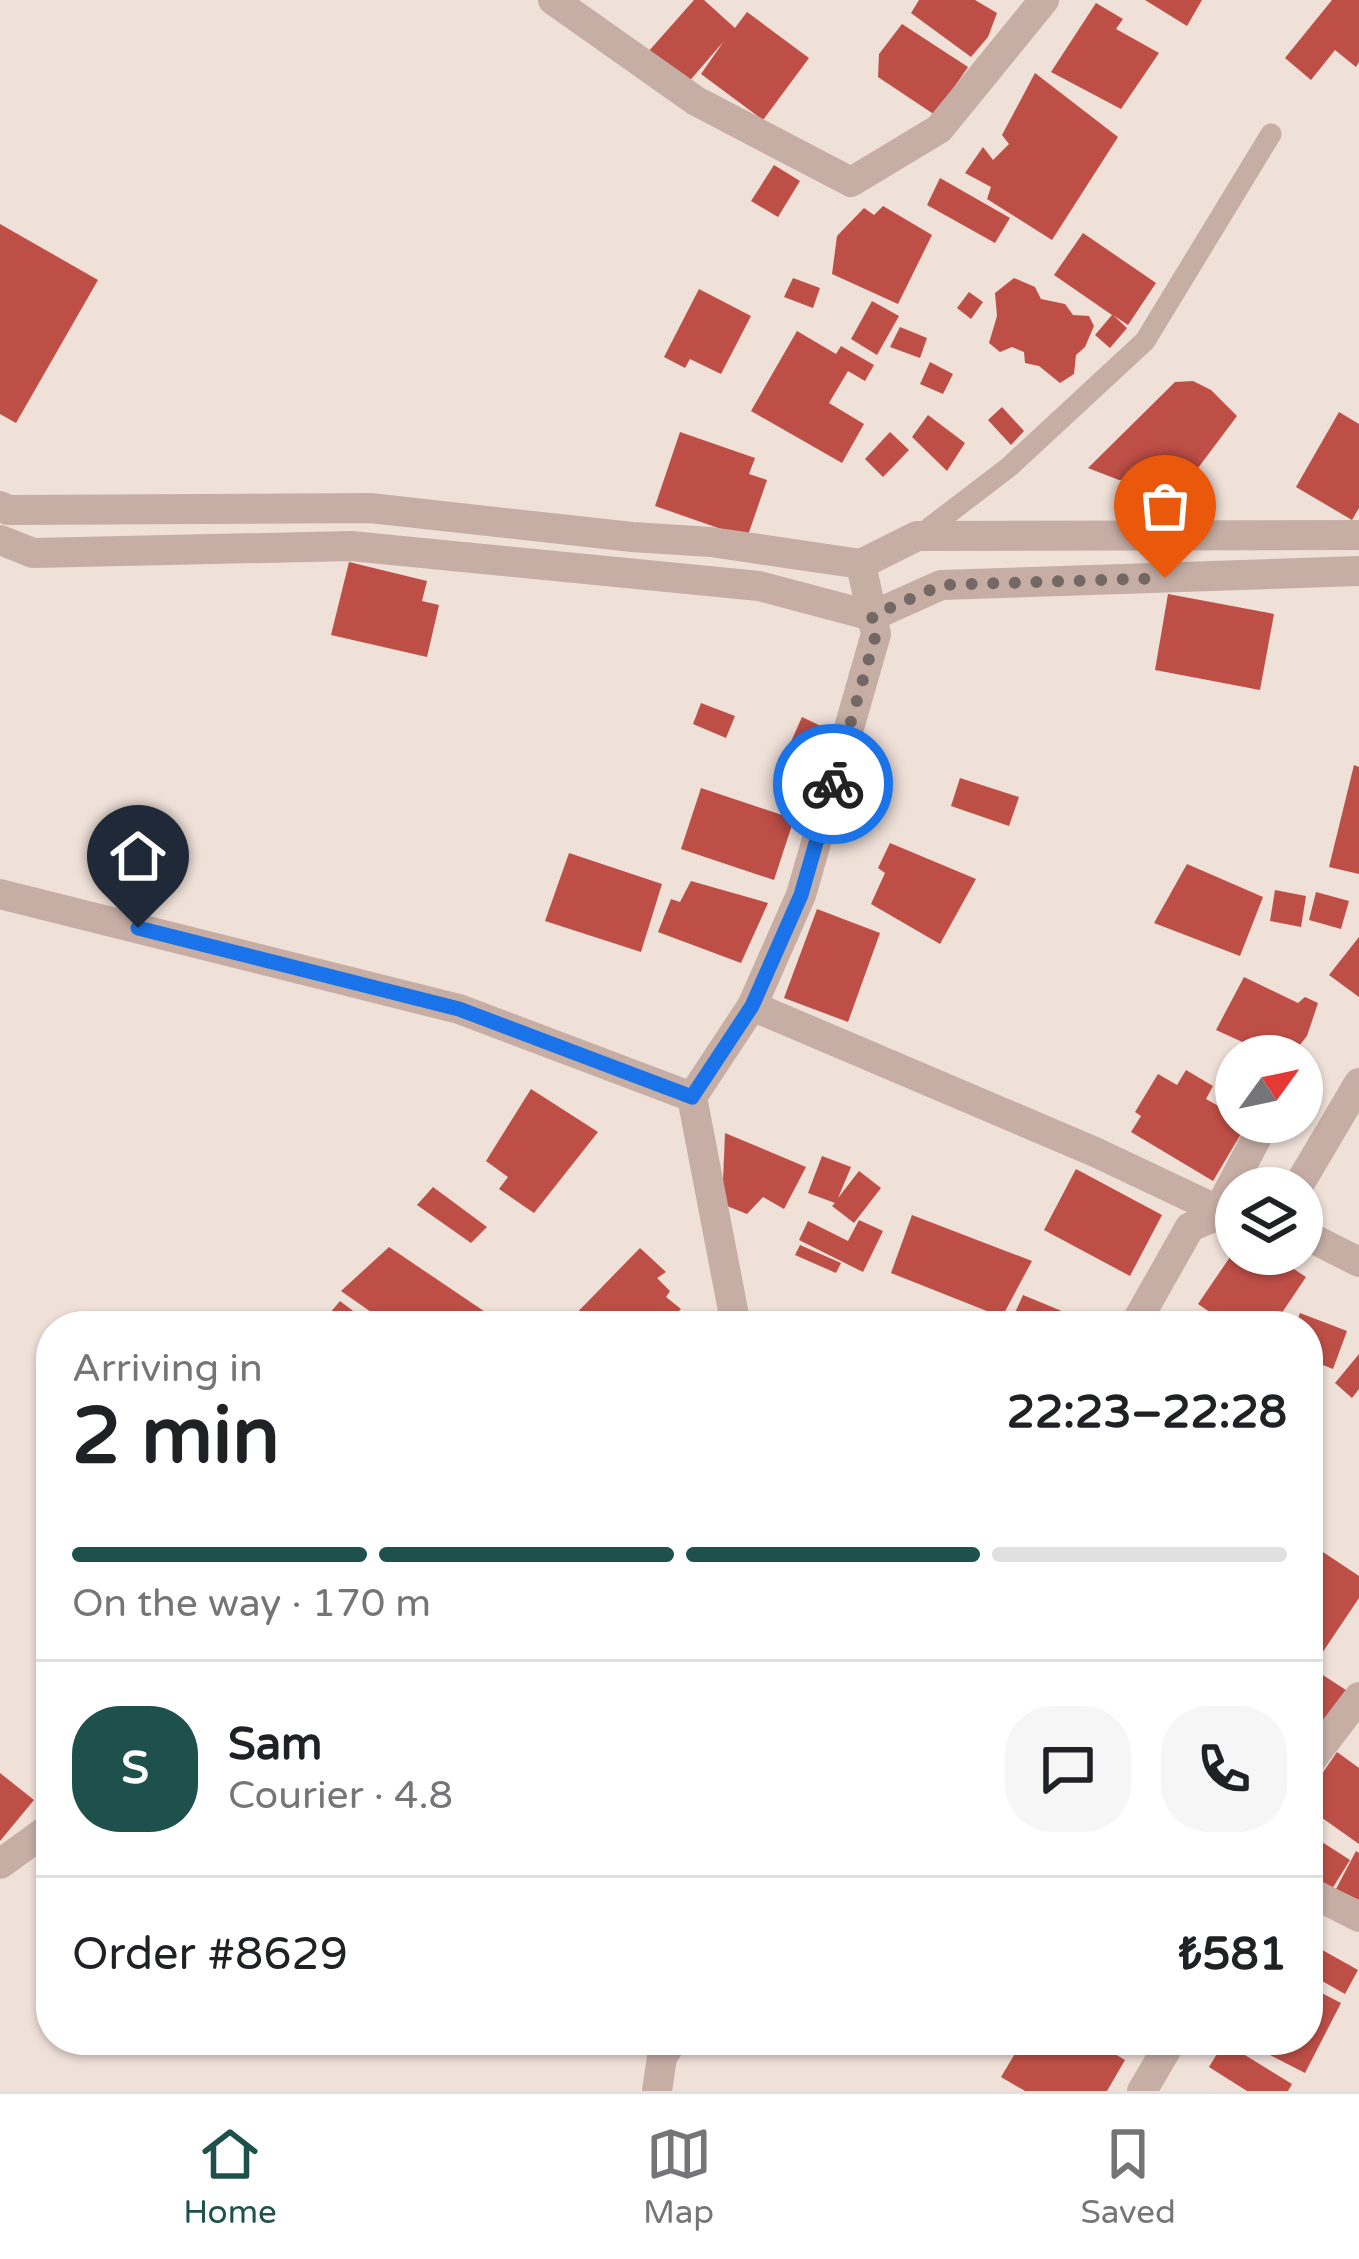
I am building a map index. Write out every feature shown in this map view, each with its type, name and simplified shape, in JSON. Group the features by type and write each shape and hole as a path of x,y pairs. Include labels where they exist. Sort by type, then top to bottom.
{"street":[{"path":"553,0 696,100 851,182 939,129 1044,0"},
{"path":"0,506 8,510 370,508 711,542 861,564 917,536 1359,535"},
{"path":"0,540 33,553 351,546 758,586 872,616 941,585 1359,572"},
{"path":"733,1311 692,1097 752,1006 801,895 876,634 861,564"},
{"path":"0,894 459,1009 692,1097"},
{"path":"752,1006 1215,1208"},
{"path":"1309,1167 1359,1083"},
{"path":"1143,1311 1190,1228 1215,1218"},
{"path":"1323,1244 1359,1262"},
{"path":"1323,1744 1359,1697"},
{"path":"0,1864 36,1838"},
{"path":"1323,1899 1359,1917"},
{"path":"657,2091 663,2055"},
{"path":"1142,2091 1163,2055"}],"lane":[{"path":"917,536 1009,467 1145,341 1271,134"}],"building":[{"path":"694,0 704,0 735,28 747,12 809,58 763,120 701,74 724,41 686,85 648,52"},
{"path":"919,0 975,0 997,13 988,37 971,57 911,13"},
{"path":"1145,0 1202,0 1187,26"},
{"path":"1332,0 1359,0 1359,62 1356,67 1335,50 1311,80 1285,58"},
{"path":"1096,3 1123,19 1116,29 1159,53 1121,109 1051,72"},
{"path":"902,24 968,67 935,115 878,77 879,54"},
{"path":"1035,73 1118,137 1052,240 987,199 991,187 965,173 983,147 993,160 1009,144 1002,135"},
{"path":"774,165 800,181 778,217 751,201"},
{"path":"940,178 1010,218 995,243 927,205"},
{"path":"883,206 932,235 898,304 832,274 837,236 864,208 874,215"},
{"path":"0,224 98,280 16,423 0,414"},
{"path":"1083,233 1156,283 1128,325 1113,315 1127,328 1110,348 1095,335 1112,315 1054,275"},
{"path":"793,278 820,288 813,308 784,297"},
{"path":"1014,278 1035,287 1041,299 1065,304 1073,315 1089,316 1094,326 1076,355 1074,374 1060,383 1039,366 1025,363 1024,352 1012,347 1000,352 989,343 997,316 995,293"},
{"path":"699,289 751,316 721,374 690,359 685,368 664,357"},
{"path":"969,292 983,302 971,319 957,308"},
{"path":"872,301 899,316 877,355 851,339"},
{"path":"900,327 927,338 920,358 890,347"},
{"path":"797,331 836,354 841,346 874,365 865,381 848,371 829,403 864,424 842,463 751,411"},
{"path":"930,362 953,374 943,394 920,384"},
{"path":"1193,381 1211,390 1237,416 1189,480 1119,480 1088,468 1175,382"},
{"path":"1002,407 1024,431 1011,445 988,420"},
{"path":"1339,412 1359,424 1359,508 1352,520 1296,487"},
{"path":"928,415 965,443 947,471 912,437"},
{"path":"680,432 755,458 749,474 767,480 747,538 655,506"},
{"path":"890,432 909,450 883,477 865,459"},
{"path":"349,562 427,581 422,601 439,605 427,657 331,635"},
{"path":"1168,594 1274,614 1260,690 1155,670"},
{"path":"701,703 735,716 726,738 693,724"},
{"path":"802,717 823,727 807,766 785,755"},
{"path":"1354,765 1359,767 1359,874 1329,867"},
{"path":"960,778 1019,797 1009,826 951,806"},
{"path":"701,788 794,819 774,880 681,849"},
{"path":"890,843 976,879 940,944 871,904 885,873 878,868"},
{"path":"569,853 662,884 641,952 545,921"},
{"path":"1187,864 1263,897 1240,956 1154,923"},
{"path":"691,881 768,903 741,963 658,932 671,899 680,902"},
{"path":"1275,890 1306,896 1301,927 1270,921"},
{"path":"1316,892 1349,901 1341,929 1309,920"},
{"path":"817,909 880,933 848,1022 784,998"},
{"path":"1359,937 1359,997 1329,975"},
{"path":"1244,977 1298,1003 1305,997 1318,1003 1307,1035 1227,1035 1216,1030"},
{"path":"1186,1070 1213,1086 1206,1099 1215,1104 1215,1143 1236,1143 1221,1167 1215,1167 1213,1181 1131,1132 1141,1116 1135,1112 1158,1074 1177,1085"},
{"path":"531,1089 598,1132 534,1213 499,1189 508,1177 486,1161"},
{"path":"725,1133 806,1167 784,1209 763,1197 747,1214 722,1204"},
{"path":"822,1156 851,1167 838,1198 859,1171 881,1188 854,1223 832,1206 835,1203 808,1193"},
{"path":"1076,1169 1162,1215 1130,1276 1044,1230"},
{"path":"433,1187 487,1227 471,1243 417,1205"},
{"path":"912,1215 1032,1261 1005,1311 987,1311 891,1273"},
{"path":"859,1220 883,1231 863,1272 799,1240 808,1221 848,1241"},
{"path":"800,1245 841,1263 836,1273 795,1255"},
{"path":"389,1247 484,1311 370,1311 341,1291"},
{"path":"640,1248 666,1272 657,1278 670,1291 666,1297 681,1309 679,1311 579,1311"},
{"path":"1218,1275 1306,1277 1283,1311 1208,1311 1198,1304"},
{"path":"1023,1295 1062,1311 1016,1311"},
{"path":"340,1301 353,1311 332,1311"},
{"path":"1323,1322 1347,1331 1333,1369 1323,1365"},
{"path":"1359,1354 1359,1389 1352,1398 1335,1383"},
{"path":"1323,1552 1359,1576 1359,1598 1323,1652"},
{"path":"1323,1675 1349,1692 1323,1731"},
{"path":"1337,1752 1359,1768 1359,1844 1323,1819 1323,1772"},
{"path":"0,1773 34,1800 0,1841"},
{"path":"1323,1843 1350,1860 1332,1889 1323,1883"},
{"path":"1356,1851 1359,1853 1359,1900 1336,1889"},
{"path":"1323,1950 1358,1970 1345,1994 1323,1982"},
{"path":"1323,1994 1341,2003 1323,2038"},
{"path":"1014,2055 1116,2055 1125,2060 1107,2091 1025,2091 1001,2077"},
{"path":"1216,2055 1245,2055 1292,2084 1288,2091 1247,2091 1209,2067"},
{"path":"1270,2055 1314,2055 1305,2073"}],"way so far":[{"path":"833,784 876,634 872,616 941,585 1165,578"}],"route":[{"path":"138,928 459,1009 692,1097 752,1006 801,895 833,784"}]}
